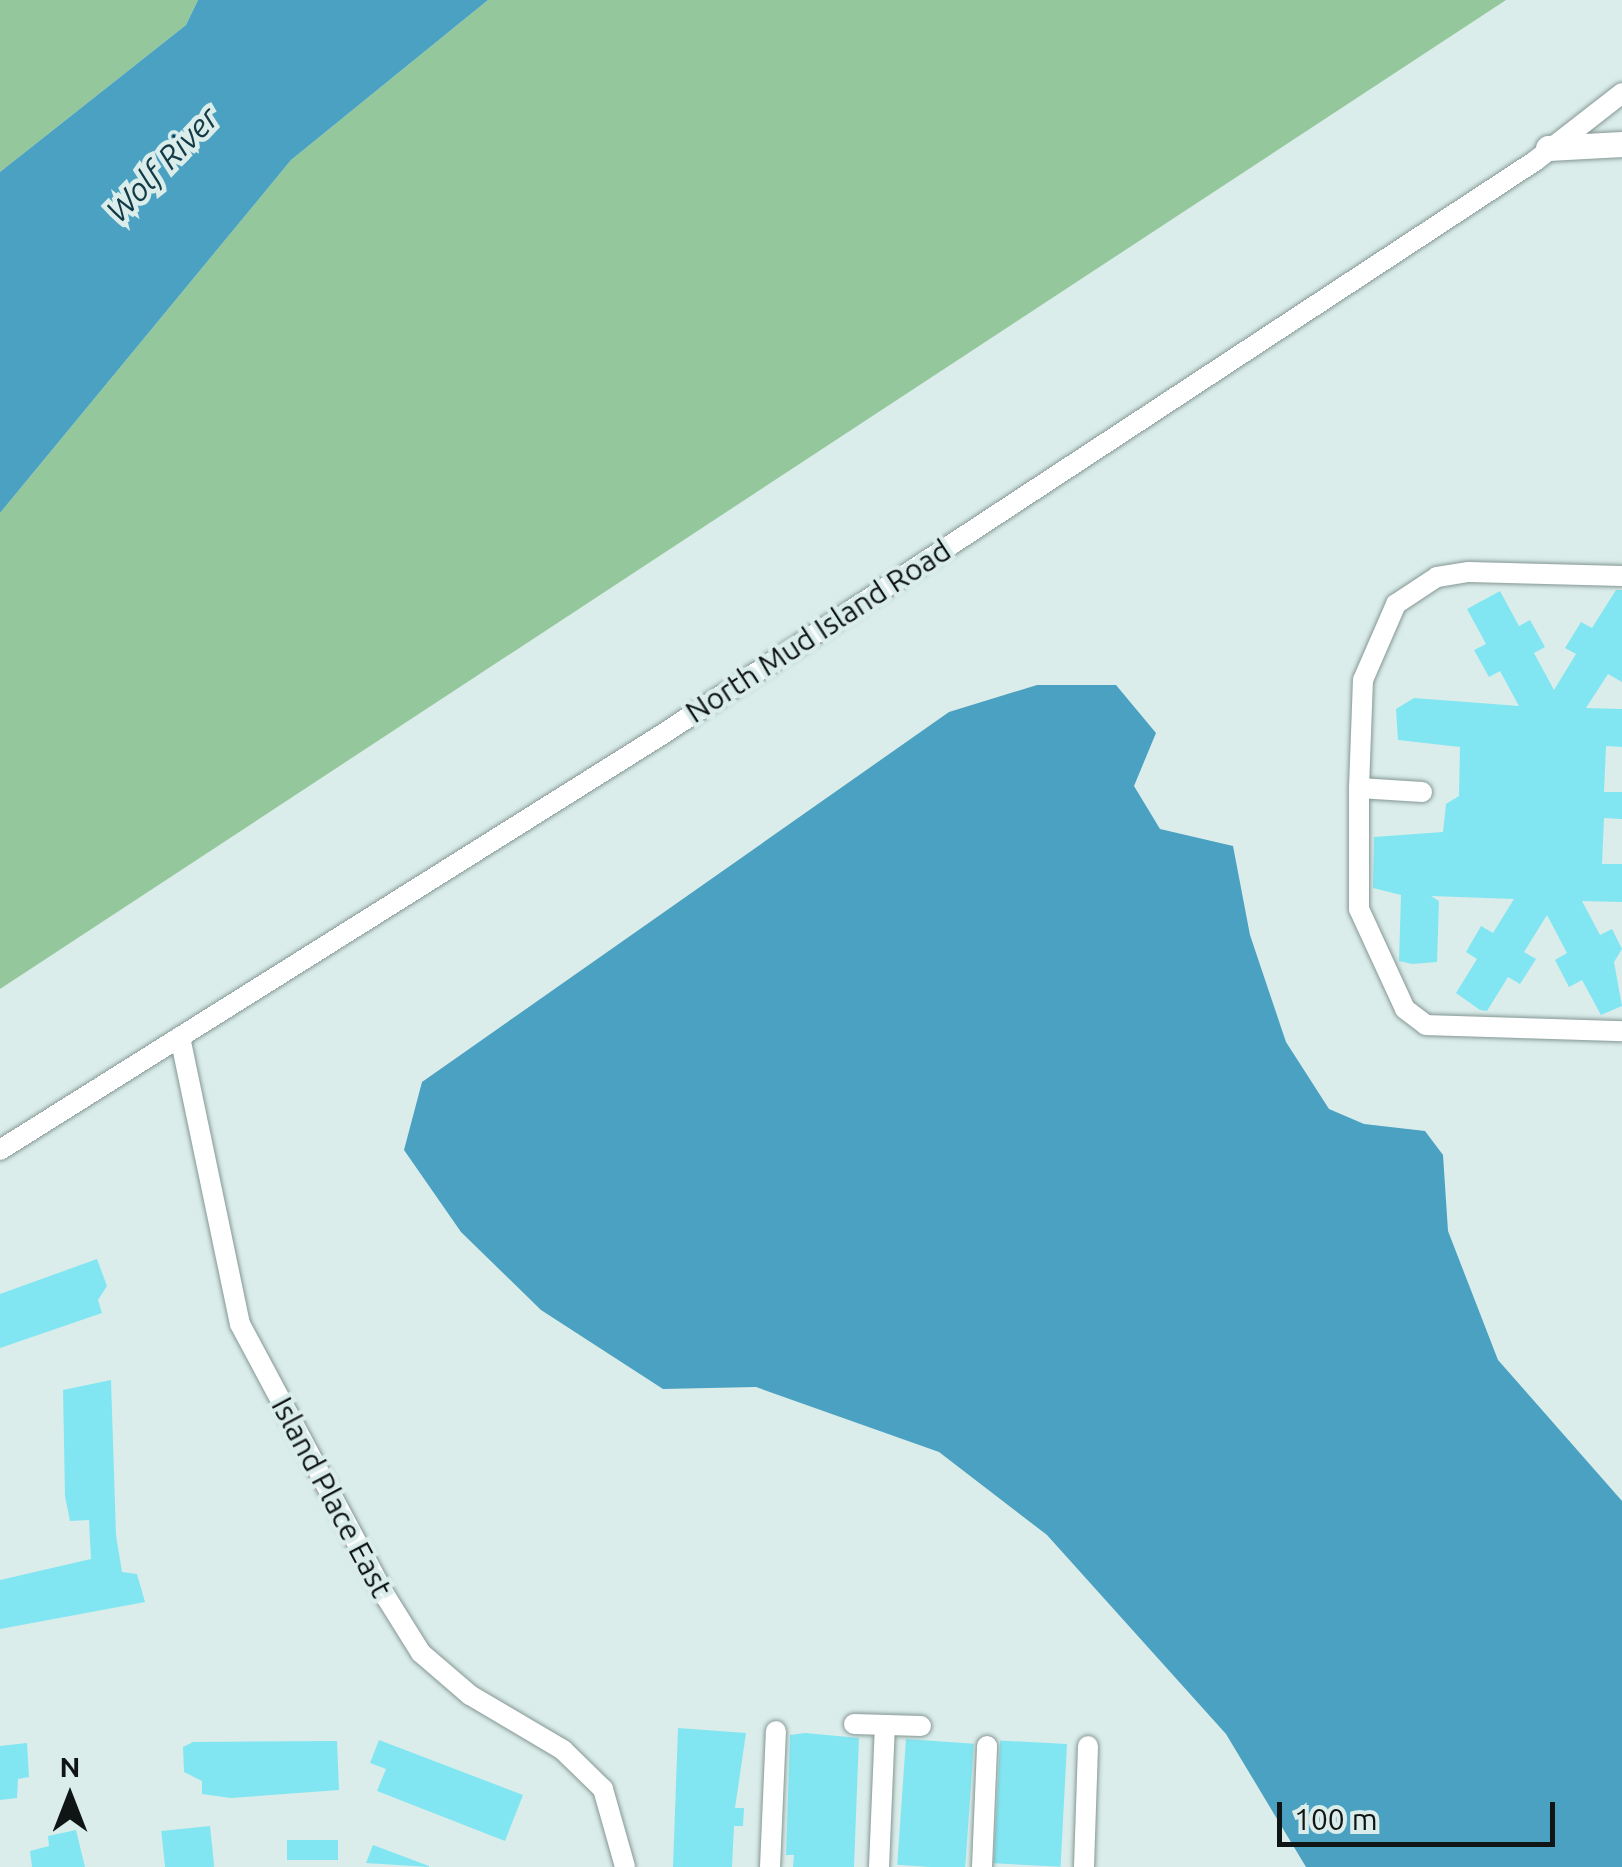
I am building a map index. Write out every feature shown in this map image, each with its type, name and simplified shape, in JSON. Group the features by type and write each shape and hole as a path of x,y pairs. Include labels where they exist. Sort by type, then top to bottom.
{"main road":[{"path":"1548,148 1622,144"}],"street":[{"name":"North Mud Island Road","path":"0,1150 666,732 1548,148 1622,92"},
{"path":"1622,576 1469,572 1437,577 1396,604 1363,680 1359,788 1359,909 1405,1009 1426,1026 1622,1031"},
{"path":"1359,788 1422,792"},
{"name":"Island Place East","path":"180,1037 240,1324 386,1597 421,1652 470,1695 564,1750 603,1789 625,1867"},
{"path":"854,1724 921,1726"},
{"path":"878,1867 885,1725"},
{"path":"770,1867 776,1732"},
{"path":"982,1867 987,1746"},
{"path":"1084,1867 1088,1746"}],"green space":[{"path":"0,0 198,0 186,25 0,172"},
{"path":"488,0 1506,0 0,989 0,513 291,160"}],"water":[{"name":"Wolf River","path":"198,0 488,0 291,160 0,513 0,172 186,25"},
{"path":"1037,685 1116,685 1156,733 1134,786 1160,829 1233,846 1250,935 1286,1042 1329,1109 1364,1124 1425,1131 1443,1155 1448,1231 1498,1360 1622,1501 1622,1867 1306,1867 1226,1734 1047,1535 939,1452 756,1387 663,1389 541,1310 461,1232 404,1150 422,1082 949,712"}],"building":[{"path":"1616,590 1622,590 1622,682 1608,674 1586,708 1622,709 1622,747 1606,746 1604,792 1622,792 1622,819 1604,818 1602,864 1622,864 1622,902 1582,901 1600,935 1612,929 1622,949 1614,962 1622,1006 1601,1015 1582,980 1569,987 1555,960 1567,953 1547,915 1524,952 1536,959 1520,984 1508,977 1487,1011 1480,1010 1456,993 1477,959 1466,952 1481,926 1493,933 1514,899 1431,896 1439,901 1437,962 1412,964 1399,961 1401,895 1373,888 1374,837 1443,832 1446,804 1459,796 1460,747 1398,740 1396,709 1414,698 1519,706 1500,671 1489,677 1474,650 1486,644 1467,609 1500,591 1519,626 1530,620 1545,647 1534,653 1554,690 1576,654 1565,648 1581,622 1592,628"},
{"path":"97,1259 107,1286 98,1300 102,1313 0,1348 0,1294"},
{"path":"111,1380 116,1535 122,1572 137,1574 145,1602 0,1629 0,1580 91,1559 89,1520 70,1521 65,1496 63,1390"},
{"path":"678,1728 746,1733 735,1808 744,1808 743,1826 734,1826 732,1867 673,1867"},
{"path":"790,1735 859,1738 854,1867 793,1867 794,1855 786,1855"},
{"path":"906,1739 974,1744 965,1867 897,1865"},
{"path":"379,1740 523,1795 505,1841 377,1791 386,1769 370,1763"},
{"path":"1000,1740 1067,1744 1061,1867 994,1863"},
{"path":"337,1741 339,1790 231,1798 202,1794 202,1781 184,1772 183,1747 193,1742"},
{"path":"27,1743 29,1777 18,1779 17,1798 0,1800 0,1746"},
{"path":"210,1826 214,1867 165,1867 161,1831"},
{"path":"76,1830 85,1867 32,1867 30,1851 49,1846 48,1836"},
{"path":"287,1840 338,1840 338,1860 287,1860"},
{"path":"373,1845 429,1866 429,1867 366,1863"}]}
